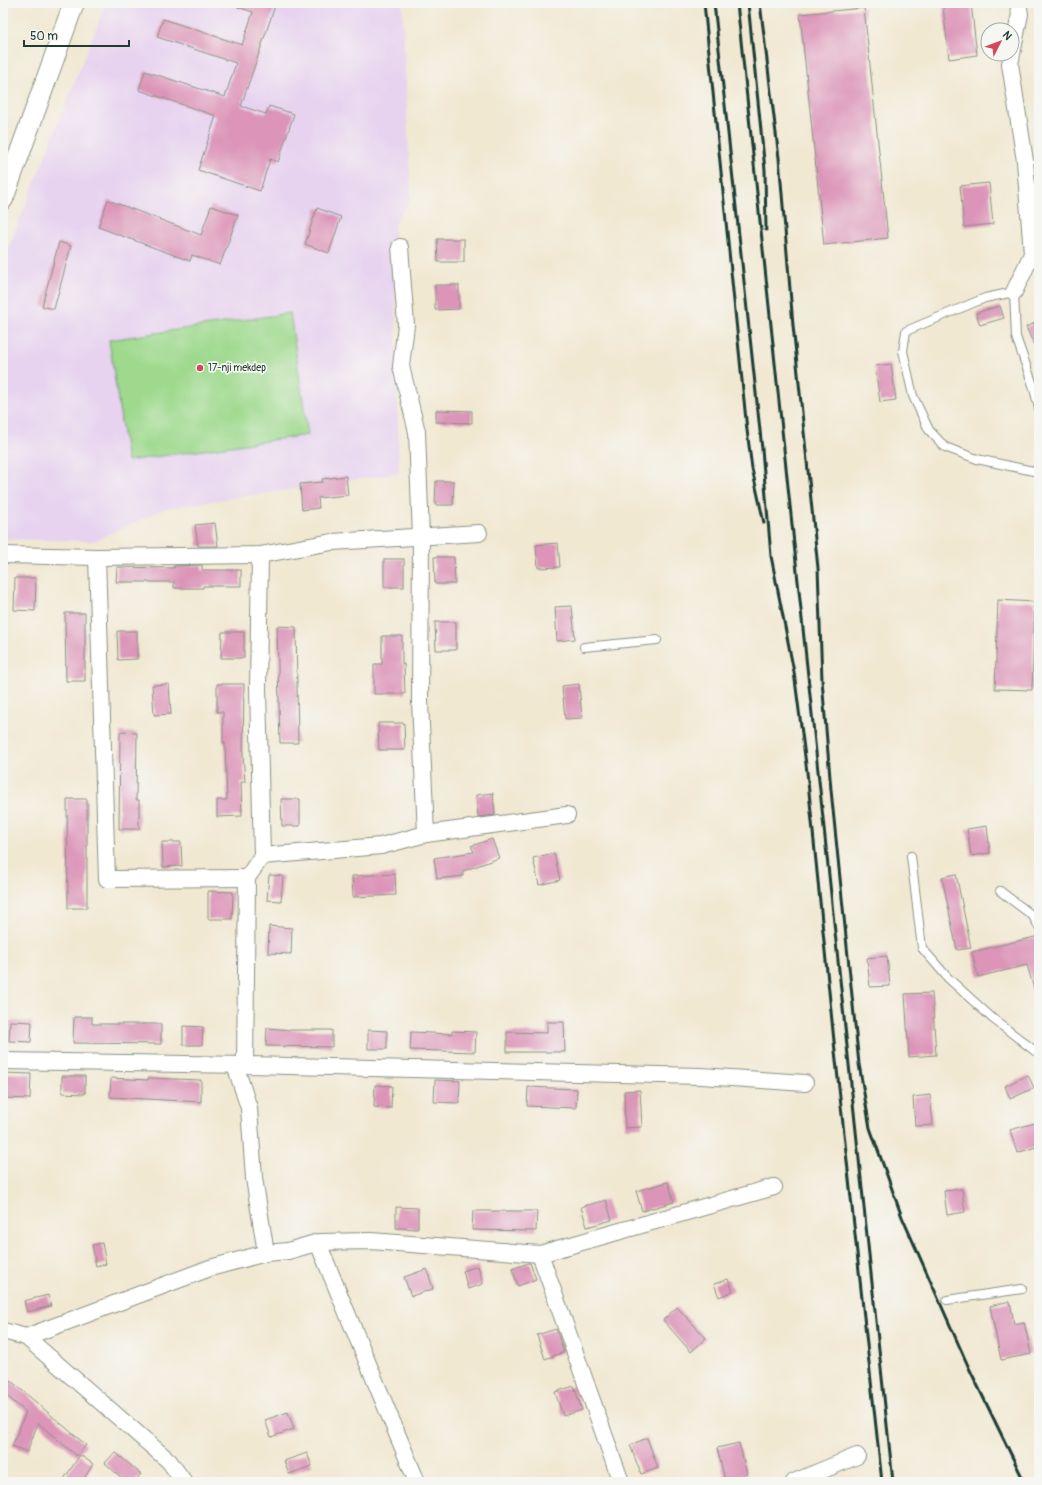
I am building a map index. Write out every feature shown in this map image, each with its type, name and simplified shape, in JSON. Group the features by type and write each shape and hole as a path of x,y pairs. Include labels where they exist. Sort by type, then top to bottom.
{"street":[{"path":"3,199 74,3"},
{"path":"1014,292 1036,254 1025,161 1010,64 1020,14 1018,3"},
{"path":"400,246 406,325 401,366 417,432 421,537 420,701 426,834"},
{"path":"3,555 97,557 260,555 332,542 480,533"},
{"path":"260,555 258,688 262,856 247,878 240,1065 249,1108 254,1178 266,1253"},
{"path":"97,557 107,879 247,878"},
{"path":"262,856 381,846 426,834 567,815"},
{"path":"3,1061 701,1076 805,1083"},
{"path":"26,1337 210,1268 266,1253 288,1251 318,1242 371,1241 540,1254 774,1187"},
{"path":"318,1242 417,1482"},
{"path":"540,1254 621,1482"},
{"path":"3,1331 26,1337 169,1461 184,1482"},
{"path":"794,1482 858,1456"}],"lane":[{"path":"1039,410 1034,388 1016,337 1014,292 985,298 906,331 903,351 913,396 929,430 945,447 977,459 1039,471"},
{"path":"584,647 657,640"},
{"path":"911,856 922,948 948,978 992,1018 1035,1051 1039,1052"},
{"path":"1000,891 1033,916 1039,927"},
{"path":"947,1300 1022,1289"}],"shaded area":[{"name":"17-nji mekdep","path":"106,3 402,3 411,198 394,225 399,473 166,508 94,541 3,539 3,262"}],"green space":[{"path":"290,313 308,435 127,461 109,340"}],"building":[{"path":"232,3 276,3 241,106 266,114 269,106 294,114 278,162 270,159 260,191 198,170 216,116 139,90 145,71 225,97 236,63 157,37 163,19 242,45 253,12 232,5"},
{"path":"971,3 977,55 949,59 943,6"},
{"path":"864,8 888,238 824,245 800,14"},
{"path":"989,183 993,224 964,227 960,186"},
{"path":"108,200 201,235 211,206 238,215 220,265 192,255 190,261 98,227"},
{"path":"317,208 341,217 329,253 305,244"},
{"path":"437,239 464,239 464,262 438,262"},
{"path":"59,242 71,246 54,309 42,306"},
{"path":"435,285 459,285 459,309 435,310"},
{"path":"1000,306 1004,318 980,325 976,313"},
{"path":"1039,321 1039,356 1026,327"},
{"path":"891,364 896,400 880,402 875,366"},
{"path":"436,410 472,411 472,423 436,422"},
{"path":"346,476 348,495 318,498 319,508 302,510 300,484 323,482 322,479"},
{"path":"436,481 454,481 453,505 435,505"},
{"path":"215,523 218,546 198,546 195,525"},
{"path":"558,543 560,567 538,568 536,545"},
{"path":"434,557 454,557 455,584 435,584"},
{"path":"384,559 404,559 404,587 384,587"},
{"path":"202,565 202,570 241,570 241,586 174,588 174,582 116,582 117,567 174,568 174,566"},
{"path":"15,578 36,578 35,611 14,610"},
{"path":"998,600 1035,602 1032,690 995,689"},
{"path":"572,606 575,639 557,641 555,607"},
{"path":"65,613 85,613 85,681 66,681"},
{"path":"435,622 456,622 456,650 436,650"},
{"path":"277,626 296,627 298,743 280,743"},
{"path":"117,631 137,631 137,659 118,660"},
{"path":"222,632 244,632 244,658 221,658"},
{"path":"382,636 402,636 402,664 404,664 405,694 374,694 374,664 382,664"},
{"path":"169,684 171,714 154,715 152,685"},
{"path":"217,684 244,684 243,754 245,782 241,782 242,816 217,817 217,800 227,800 225,743 223,743 223,712 217,712"},
{"path":"579,684 582,718 565,719 562,686"},
{"path":"378,723 404,723 405,750 379,750"},
{"path":"120,732 137,733 136,800 139,800 139,829 119,829"},
{"path":"493,793 495,815 478,817 476,795"},
{"path":"67,799 87,799 87,908 68,908"},
{"path":"281,799 300,799 300,826 282,826"},
{"path":"987,826 990,853 971,856 967,829"},
{"path":"492,839 499,858 463,871 463,876 437,879 434,858 474,852 471,846"},
{"path":"162,842 181,842 182,866 163,867"},
{"path":"554,853 560,880 539,885 533,858"},
{"path":"395,874 396,895 353,897 352,876"},
{"path":"956,874 971,948 957,950 942,877"},
{"path":"269,875 283,876 281,901 267,900"},
{"path":"208,891 233,892 232,919 208,919"},
{"path":"269,926 292,928 291,954 268,953"},
{"path":"1039,936 1039,995 1036,996 1027,965 978,977 972,952"},
{"path":"887,956 890,986 870,987 867,958"},
{"path":"932,993 936,1055 909,1057 905,994"},
{"path":"74,1017 92,1017 92,1024 161,1024 161,1044 73,1043"},
{"path":"10,1021 32,1022 31,1042 9,1041"},
{"path":"547,1022 564,1022 565,1052 507,1052 507,1032 547,1033"},
{"path":"183,1026 203,1027 202,1045 183,1045"},
{"path":"267,1028 291,1030 332,1030 332,1047 266,1046"},
{"path":"368,1030 387,1031 387,1049 368,1049"},
{"path":"452,1031 476,1032 475,1052 410,1050 411,1032 452,1034"},
{"path":"3,1073 31,1074 30,1099 3,1098"},
{"path":"1028,1075 1034,1088 1010,1099 1005,1086"},
{"path":"62,1076 85,1076 85,1094 62,1093"},
{"path":"111,1078 201,1080 201,1102 110,1097"},
{"path":"435,1080 460,1081 459,1103 434,1102"},
{"path":"375,1085 392,1086 391,1108 374,1107"},
{"path":"528,1087 577,1089 576,1108 527,1106"},
{"path":"640,1090 642,1127 625,1128 624,1091"},
{"path":"930,1095 933,1125 915,1126 913,1097"},
{"path":"1035,1123 1039,1134 1039,1146 1017,1153 1010,1130"},
{"path":"668,1182 674,1202 642,1211 636,1191"},
{"path":"962,1189 965,1212 947,1215 944,1191"},
{"path":"606,1200 612,1220 587,1227 581,1207"},
{"path":"396,1207 418,1208 418,1229 396,1228"},
{"path":"473,1211 537,1211 536,1231 472,1230"},
{"path":"102,1243 106,1264 96,1266 92,1245"},
{"path":"530,1263 536,1279 518,1286 512,1269"},
{"path":"478,1266 483,1284 468,1289 463,1271"},
{"path":"427,1269 433,1289 411,1296 404,1277"},
{"path":"728,1279 733,1291 719,1297 714,1284"},
{"path":"48,1295 51,1306 27,1312 24,1301"},
{"path":"1010,1301 1014,1324 1024,1322 1031,1354 1001,1360 990,1306"},
{"path":"677,1307 706,1338 691,1352 663,1320"},
{"path":"556,1329 564,1352 545,1359 537,1335"},
{"path":"3,1374 86,1445 77,1456 38,1423 27,1452 12,1446 26,1412 3,1393"},
{"path":"574,1386 582,1410 563,1416 555,1392"},
{"path":"288,1412 294,1429 271,1437 265,1420"},
{"path":"647,1438 658,1468 641,1474 630,1445"},
{"path":"739,1443 747,1474 725,1480 717,1448"},
{"path":"115,1452 141,1474 134,1482 126,1482 105,1463"},
{"path":"307,1453 312,1466 289,1474 284,1461"},
{"path":"80,1455 93,1464 82,1482 62,1482"}],"railway":[{"path":"704,3 747,430 752,469 764,523"},
{"path":"714,3 762,449 771,556 794,672 807,772 835,1051 882,1482"},
{"path":"737,3 893,1482"},
{"path":"748,3 765,170 766,230"},
{"path":"760,3 779,158 793,325 818,568 822,680 831,790 859,1064 870,1128 902,1217 969,1368 1023,1479"}],"place":[{"name":"17-nji mekdep","path":"200,368"}]}
